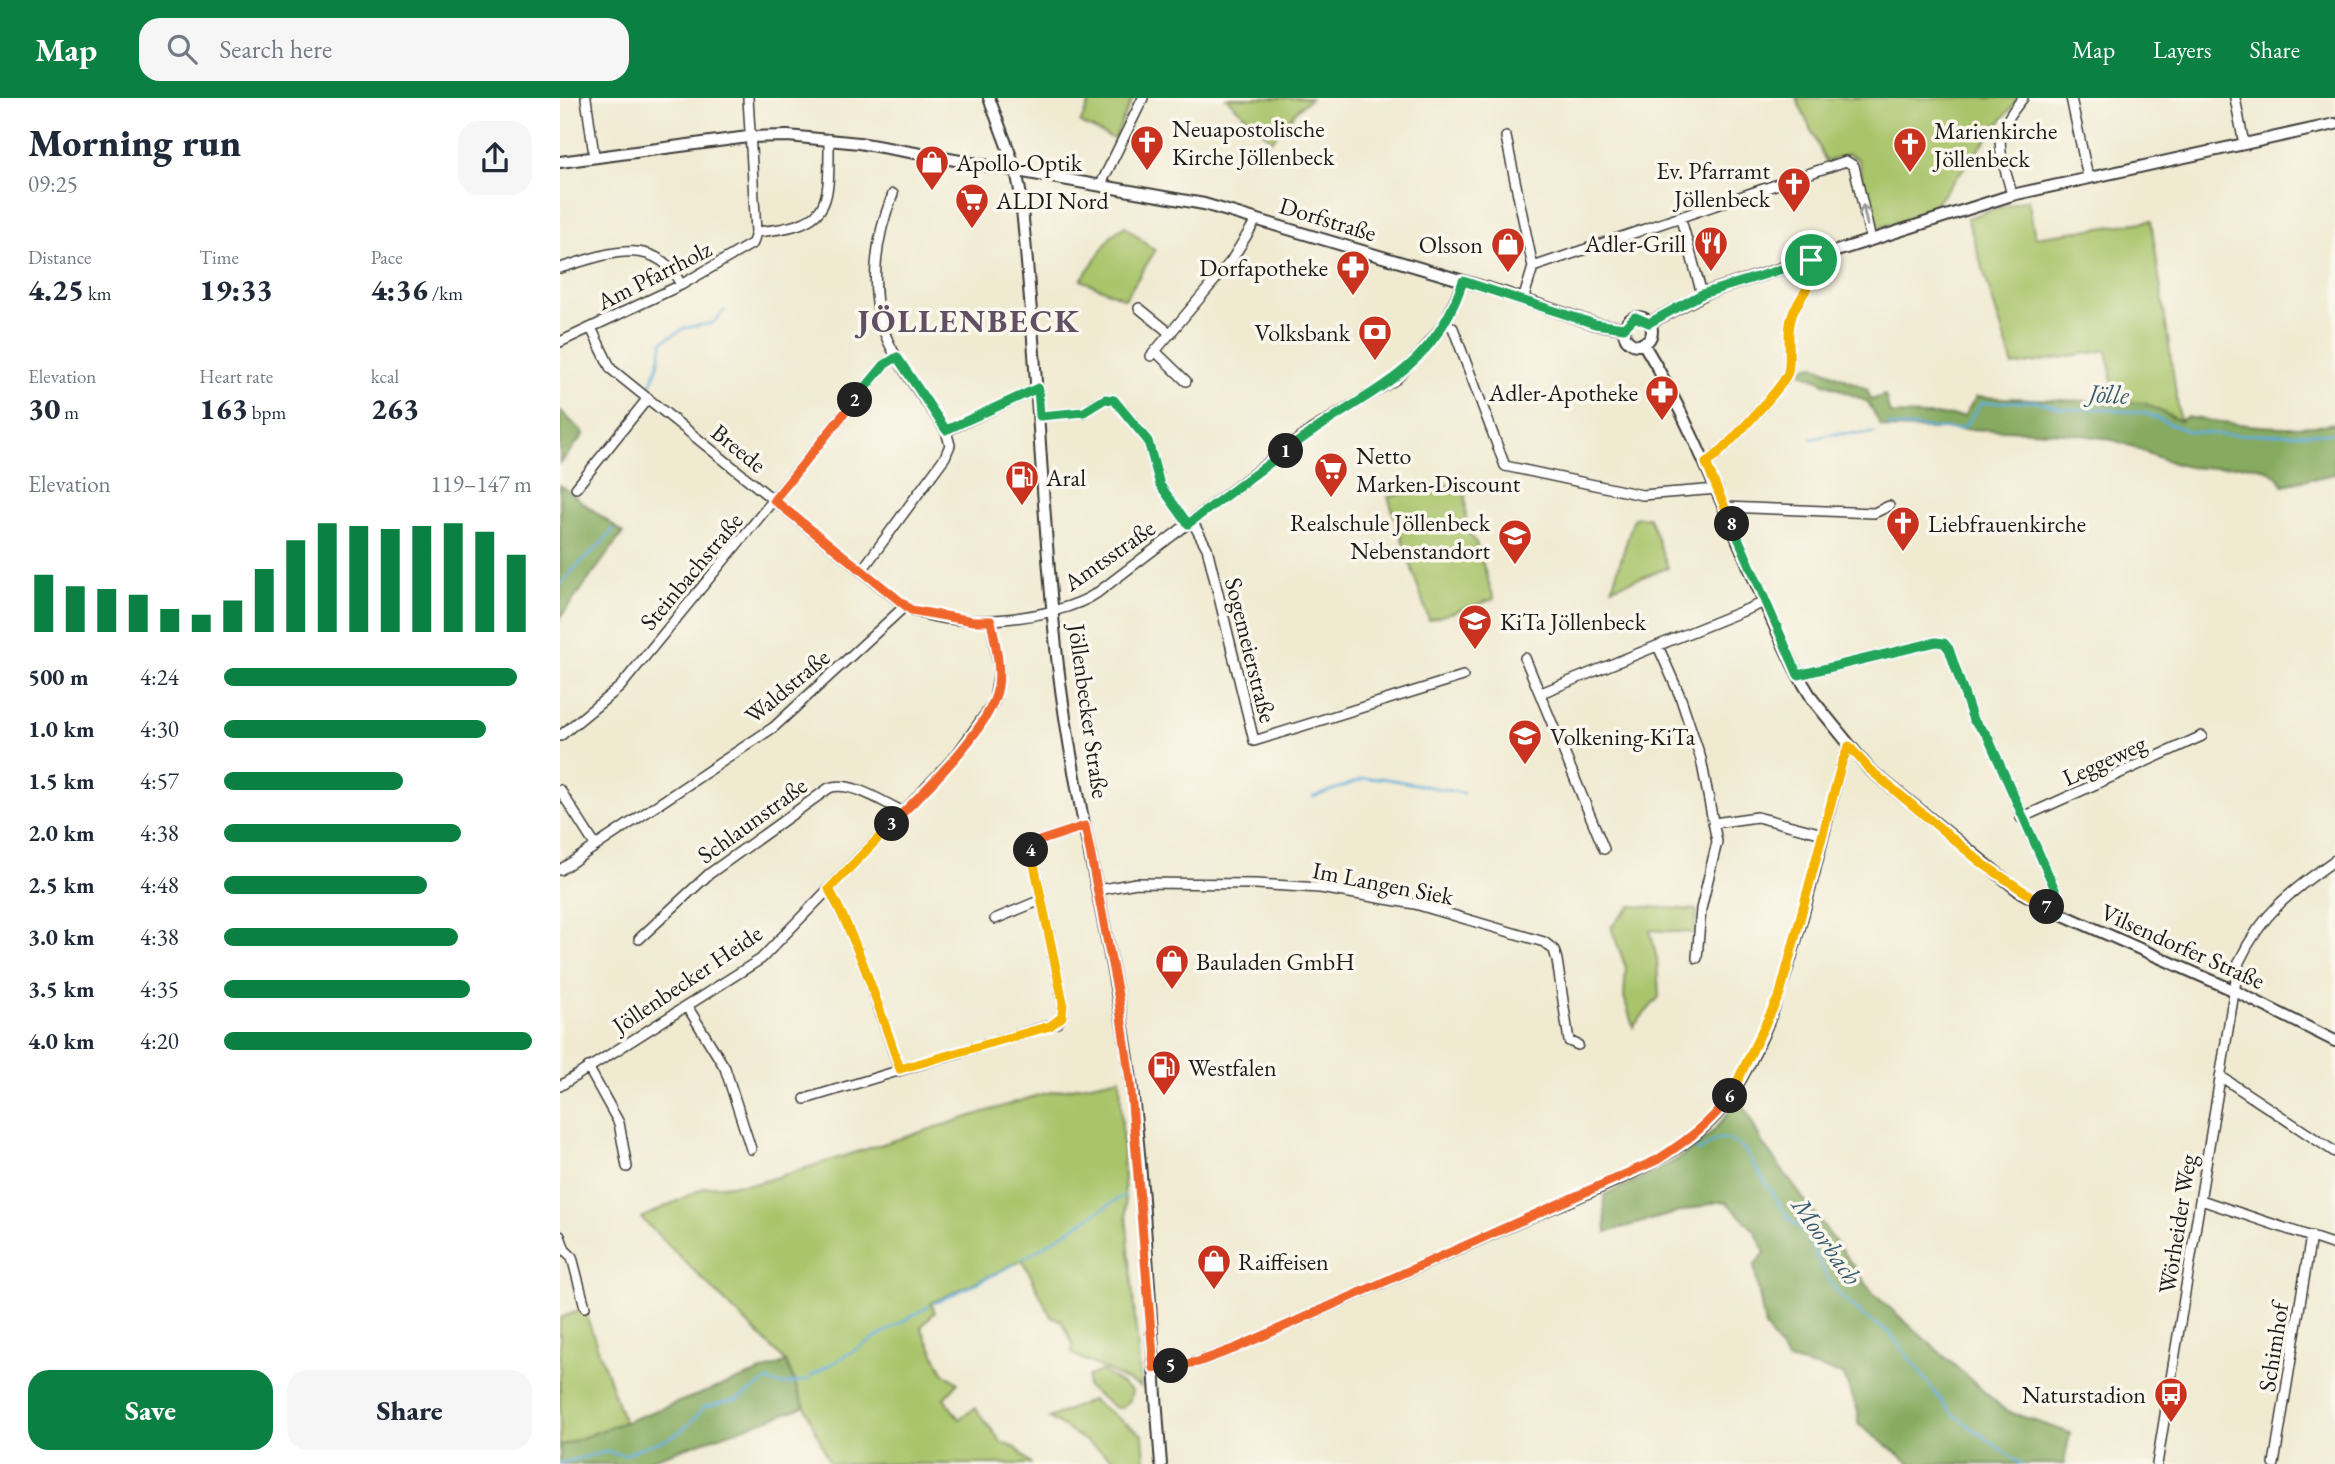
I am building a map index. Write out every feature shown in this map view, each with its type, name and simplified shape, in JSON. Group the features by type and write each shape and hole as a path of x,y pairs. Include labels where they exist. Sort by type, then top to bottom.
{"main road":[{"name":"Jöllenbecker Straße","path":"989,98 1016,170 1032,303 1053,610 1065,712 1130,1080 1161,1464"},
{"path":"1649,323 1702,294 2012,195 2335,124"},
{"name":"Dorfstraße","path":"560,162 594,155 748,137 829,139 1101,184 1204,204 1523,299 1595,324 1624,328"},
{"path":"1635,317 1649,323 1651,334 1643,343 1629,341 1624,328 1635,317"},
{"name":"Vilsendorfer Straße","path":"1643,343 1665,380 1706,463 1798,675 1869,769 2019,891 2060,914 2234,990 2335,1041"}],"street":[{"path":"586,98 594,155"},
{"path":"748,98 748,137 756,232 793,228 825,204 829,187 829,139"},
{"path":"1101,184 1143,98"},
{"path":"2012,195 2000,140 2002,125 2023,98"},
{"path":"2071,98 2088,177"},
{"path":"2235,98 2244,144"},
{"path":"1506,137 1533,267 1523,299"},
{"path":"1533,267 1846,161 1854,166 1871,240"},
{"path":"862,570 945,457 950,445 946,430 897,357 887,338 881,316 876,270 879,240 893,194"},
{"path":"1680,216 1702,294"},
{"path":"1186,381 1154,354 1231,261 1256,220"},
{"name":"Am Pfarrholz","path":"560,342 681,285 746,249 753,243 756,232"},
{"path":"560,268 619,250 635,250 663,260 681,285"},
{"path":"1706,463 1730,442 1787,374 1789,327 1793,313 1811,282 1811,260"},
{"name":"Amtsstraße","path":"1053,610 1085,601 1311,430 1396,379 1421,353 1445,321 1463,281"},
{"path":"1139,308 1171,334"},
{"path":"1445,321 1453,328 1505,466 1642,495 1718,489"},
{"name":"Breede","path":"591,328 611,369 905,606"},
{"name":"Steinbachstraße","path":"560,736 620,687 884,365 897,357"},
{"path":"946,430 1038,388"},
{"path":"576,488 648,398"},
{"path":"1040,416 1084,412 1105,399 1114,400 1148,441 1160,485 1190,522"},
{"path":"1725,507 1874,513 1889,506"},
{"name":"Sogemeierstraße","path":"1190,522 1207,548 1254,741 1463,676"},
{"path":"1541,693 1765,602"},
{"path":"905,606 920,613 973,621 991,621 1053,610"},
{"name":"Waldstraße","path":"560,870 774,727 905,606"},
{"name":"Jöllenbecker Heide","path":"562,1081 761,959 904,812 957,754 994,702 999,670 991,621"},
{"path":"1798,675 1936,642 1944,643 1949,649 1973,720 1987,735 2021,818 2057,894 2060,914"},
{"path":"1658,646 1680,696 1701,759 1714,823 1716,850 1701,909 1697,958"},
{"path":"1525,658 1604,849"},
{"name":"Leggeweg","path":"2021,818 2202,736"},
{"path":"1154,1368 1198,1362 1236,1348 1635,1170 1686,1142 1720,1112 1734,1091 1780,994 1849,746"},
{"name":"Schlaunstraße","path":"639,939 709,874 829,788 838,785 848,787 904,812"},
{"path":"560,790 595,845"},
{"path":"1714,823 1757,817 1823,834"},
{"path":"805,1099 1050,1026 1062,1017 1063,1002 1030,844 1085,826"},
{"name":"Wörheider Weg","path":"2157,1464 2239,962 2250,937 2285,895 2335,860"},
{"name":"Im Langen Siek","path":"1098,890 1136,883 1256,884 1320,888 1415,904 1544,942 1554,950 1557,960 1569,1041 1578,1045"},
{"path":"829,889 848,922 900,1069"},
{"path":"995,919 1041,900"},
{"path":"687,1006 725,1068 751,1149"},
{"path":"588,1067 619,1123 627,1167"},
{"path":"2220,1076 2335,1152"},
{"path":"2201,1200 2335,1245"},
{"path":"560,1236 565,1250 572,1257 585,1307"},
{"name":"Schimhof","path":"2274,1464 2311,1236"}],"green space":[{"path":"1092,98 1133,98 1114,139 1080,123"},
{"path":"1226,98 1311,98 1272,140"},
{"path":"1796,98 2019,98 1937,202 1910,218 1875,229 1858,159 1848,154 1826,162"},
{"path":"2028,199 2035,237 2151,221 2180,421 2144,403 2116,403 2107,350 2013,366 1967,218"},
{"path":"1125,226 1155,251 1125,299 1081,280 1112,235"},
{"path":"1814,365 1867,389 1871,400 1885,395 1890,414 1964,416 1976,397 2144,403 2180,421 2186,417 2279,427 2335,423 2335,474 2283,485 2275,475 2254,466 2189,467 2125,444 2076,434 1888,428 1881,426 1868,402 1802,373 1802,368"},
{"path":"560,410 584,434 560,464"},
{"path":"1465,481 1466,527 1476,543 1494,599 1429,620 1388,497"},
{"path":"560,485 623,533 560,618"},
{"path":"1649,517 1668,568 1612,588 1634,518"},
{"path":"1631,906 1697,910 1695,933 1650,930 1657,959 1659,997 1633,1027 1624,997 1626,968 1611,927"},
{"path":"1120,1078 1125,1201 1141,1387 1072,1354 1073,1344 1061,1320 1051,1317 1023,1260 931,1303 935,1312 921,1327 943,1372 958,1383 944,1398 959,1419 975,1408 1002,1443 1016,1448 1031,1464 830,1464 786,1362 641,1218 706,1187 758,1183 1042,1094"},
{"path":"1738,1094 1763,1144 1874,1294 2006,1411 2070,1433 2064,1464 1911,1464 1858,1424 1858,1411 1843,1374 1788,1360 1765,1327 1754,1265 1765,1253 1755,1231 1726,1202 1717,1202 1606,1232 1604,1195 1663,1167 1699,1144 1715,1130"},
{"path":"584,1309 624,1422 560,1446 560,1318"},
{"path":"786,1362 804,1407 638,1464 560,1464 560,1446"},
{"path":"1102,1371 1132,1391 1130,1400 1122,1408 1116,1408 1087,1387 1088,1376"},
{"path":"1092,1400 1143,1435 1145,1458 1140,1464 1122,1464 1049,1418"}],"waterway":[{"path":"648,391 658,366 663,341 685,328 713,323 725,310"},
{"name":"Jölle","path":"1888,426 1958,429 1964,427 1982,403 2035,401 2065,409 2145,413 2187,431 2226,435 2335,433"},
{"name":"Jölle","path":"1811,439 1833,434 1875,433"},
{"path":"560,585 614,529"},
{"name":"Moorbach","path":"1313,797 1364,779 1382,778 1463,793"},
{"name":"Moorbach","path":"1696,1149 1700,1151 1717,1139 1727,1139 1743,1148 1788,1217 1803,1231 1827,1277 1840,1295 1862,1315 1890,1333 1950,1412 2021,1464"},
{"path":"1023,1259 1125,1195"},
{"path":"1001,1271 1015,1264"},
{"path":"935,1303 997,1273"},
{"path":"811,1376 929,1306"},
{"path":"560,1463 606,1452 626,1455 675,1435 704,1407 738,1399 768,1380 783,1384 808,1380"}],"place":[{"name":"Neuapostolische Kirche Jöllenbeck","path":"1147,172"},
{"name":"Marienkirche Jöllenbeck","path":"1910,174"},
{"name":"Apollo-Optik","path":"932,192"},
{"name":"Ev. Pfarramt Jöllenbeck","path":"1794,214"},
{"name":"ALDI Nord","path":"972,230"},
{"name":"Adler-Grill","path":"1711,273"},
{"name":"Olsson","path":"1508,274"},
{"name":"Dorfapotheke","path":"1353,297"},
{"name":"Volksbank","path":"1375,362"},
{"name":"Adler-Apotheke","path":"1662,422"},
{"name":"Netto Marken-Discount","path":"1331,499"},
{"name":"Aral","path":"1022,507"},
{"name":"Liebfrauenkirche","path":"1903,553"},
{"name":"Realschule Jöllenbeck Nebenstandort","path":"1515,566"},
{"name":"KiTa Jöllenbeck","path":"1475,651"},
{"name":"Volkening-KiTa","path":"1525,766"},
{"name":"Bauladen GmbH","path":"1172,991"},
{"name":"Westfalen","path":"1164,1097"},
{"name":"Raiffeisen","path":"1214,1291"},
{"name":"Naturstadion","path":"2171,1424"}],"district":[{"name":"JÖLLENBECK","path":"969,321"}],"route":[{"path":"1811,260 1811,282 1793,313 1789,327 1788,368 1784,380 1730,442 1706,463 1798,675 1805,671 1936,642 1944,643 1949,649 1973,720 1987,735 2021,818 2057,894 2060,914 2019,891 1983,864 1869,769 1849,746 1842,762 1780,994 1747,1066 1720,1112 1686,1142 1657,1160 1624,1175 1236,1348 1190,1364 1154,1368 1130,1080 1118,995 1085,826 1030,844 1063,1002 1062,1017 1050,1026 900,1069 848,922 829,889 954,757 987,715 994,702 999,679 991,621 973,621 911,610 774,500 884,365 897,357 946,430 1038,388 1040,416 1084,412 1111,398 1148,441 1160,485 1188,524 1258,474 1311,430 1396,379 1421,353 1445,321 1455,304 1463,281 1595,324 1624,328 1630,319 1635,317 1644,318 1649,323 1702,294 1811,260"}]}
